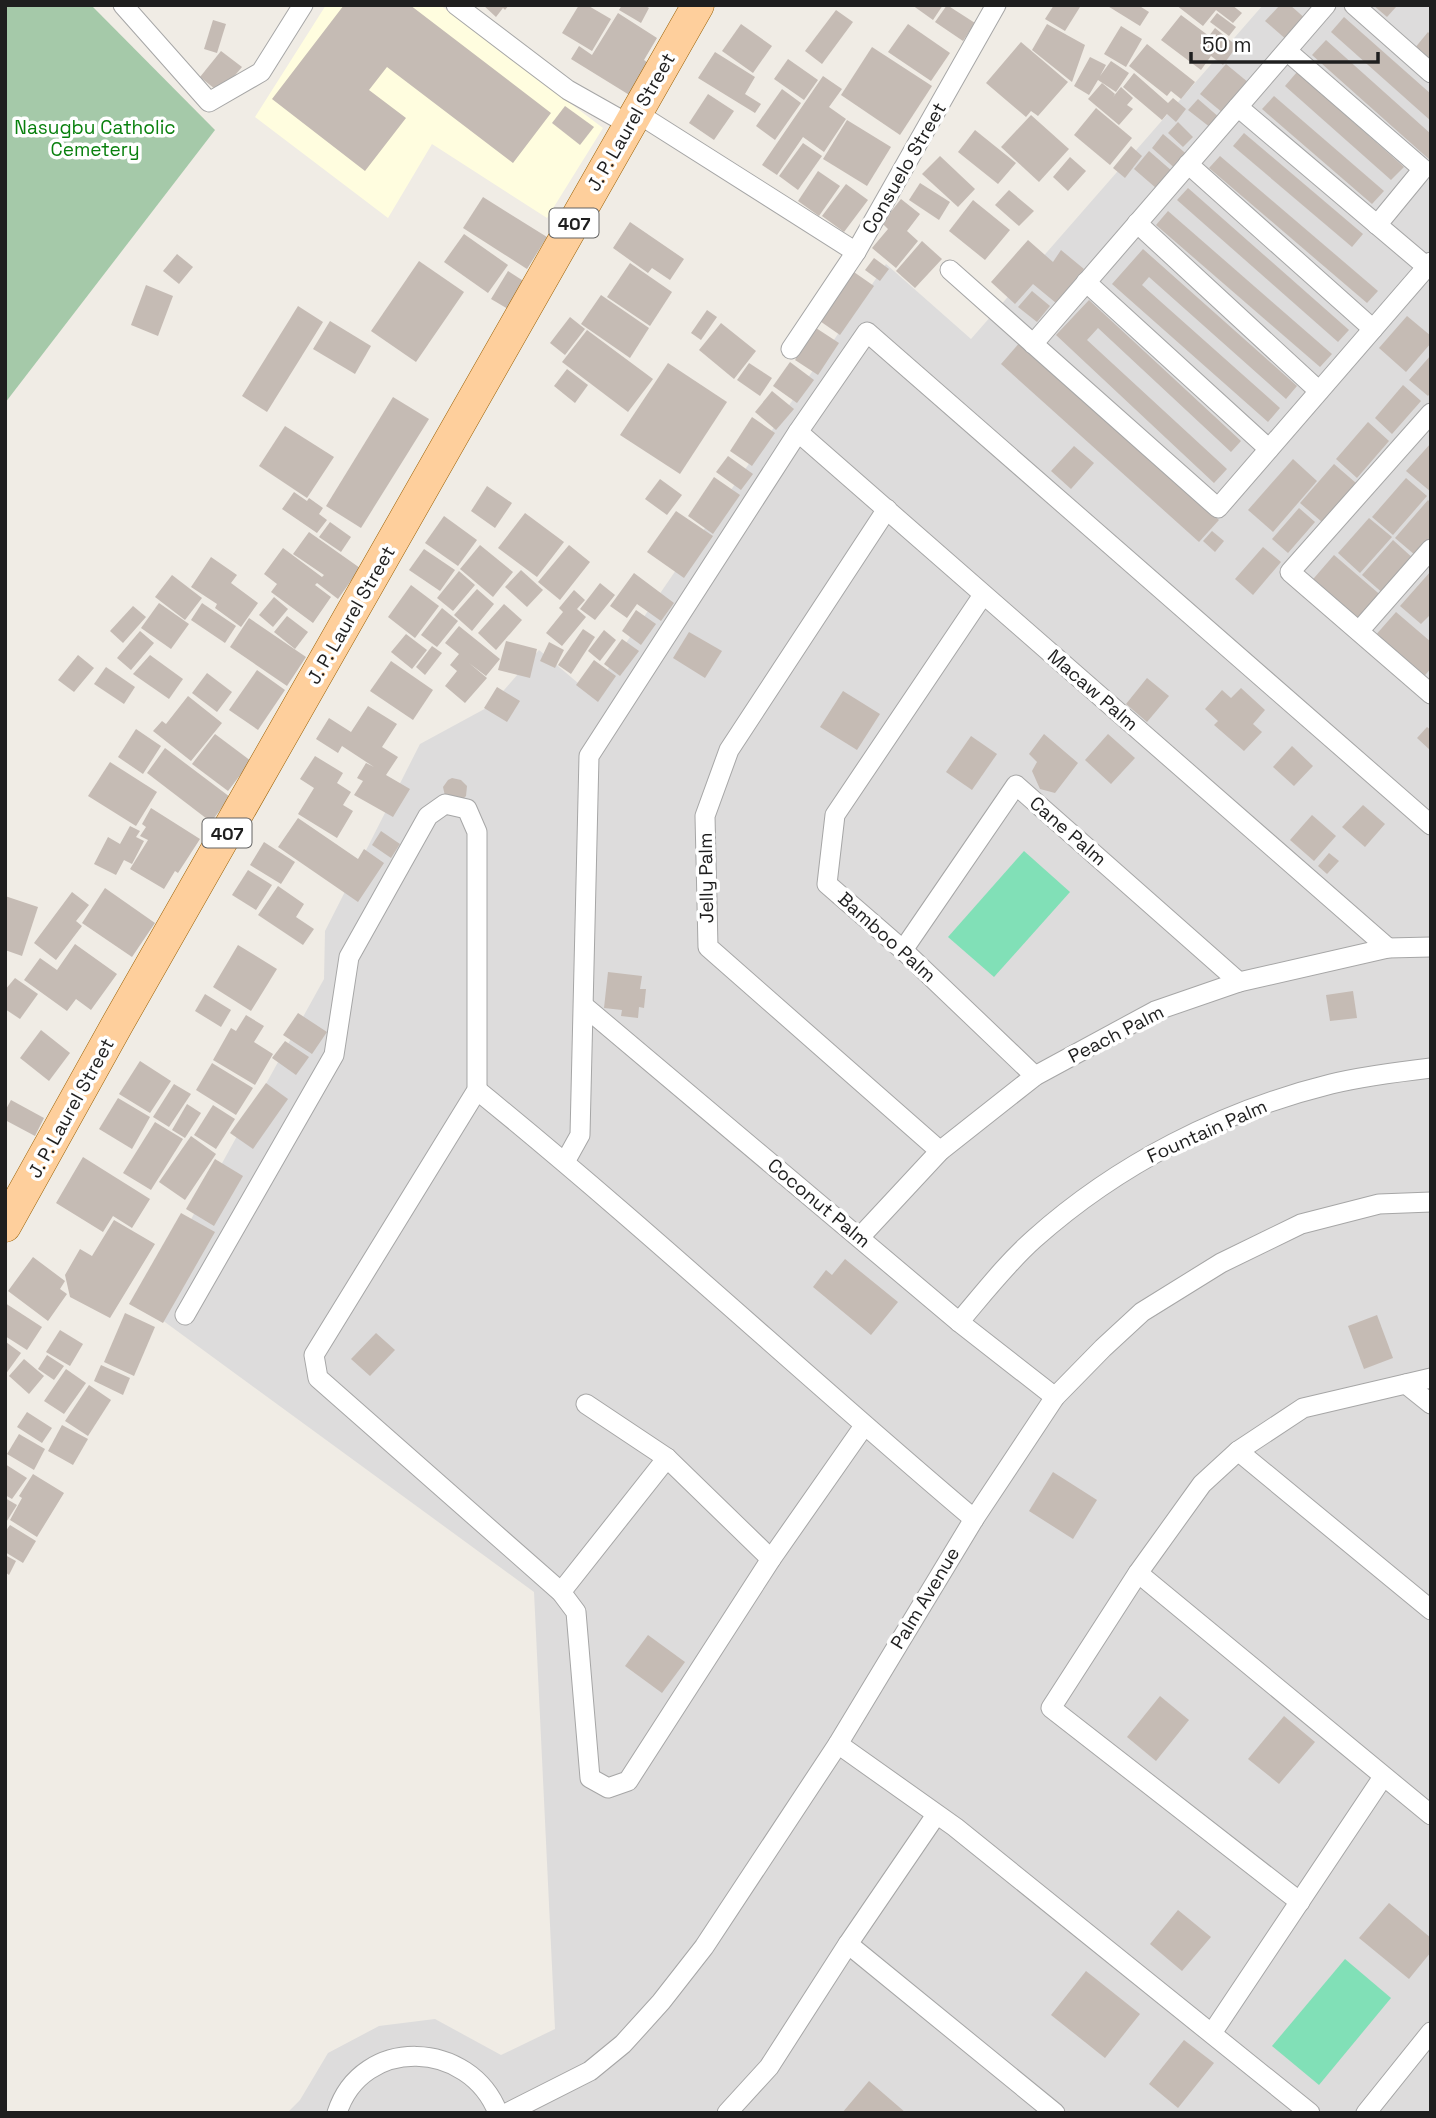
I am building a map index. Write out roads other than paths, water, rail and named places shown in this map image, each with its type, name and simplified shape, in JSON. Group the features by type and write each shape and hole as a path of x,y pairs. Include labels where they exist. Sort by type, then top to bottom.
{"main road":[{"name":"J. P. Laurel Street","path":"5,1226 698,5"}],"street":[{"path":"123,5 209,102 261,72 303,5"},
{"name":"Consuelo Street","path":"456,5 568,90 633,119 856,252 996,5"},
{"path":"1033,344 1326,5"},
{"path":"1354,5 1431,73"},
{"path":"1287,51 1423,169 1377,225"},
{"path":"950,271 1218,508 1429,264 1377,225 1238,107"},
{"path":"1188,164 1373,329"},
{"path":"1137,223 1320,391"},
{"path":"791,349 856,252"},
{"path":"1086,282 1269,449"},
{"path":"565,1162 580,1135 589,756 798,432 867,332 1431,825"},
{"path":"1427,684 1290,572 1431,413"},
{"name":"Macaw Palm","path":"798,432 1388,948"},
{"name":"Jelly Palm","path":"887,509 729,750 705,816 708,947 940,1152"},
{"path":"1359,631 1431,549"},
{"name":"Bamboo Palm","path":"984,595 835,815 827,884 903,950 1035,1076"},
{"name":"Cane Palm","path":"903,950 1016,785 1238,982"},
{"path":"185,1315 334,1055 349,957 428,816 445,804 467,808 477,832 477,1090 314,1355 318,1378 561,1592 576,1612 590,1777 608,1788 628,1780 771,1559 864,1426"},
{"name":"Peach Palm","path":"860,1237 940,1152 1035,1076 1156,1012 1238,982 1388,948 1431,947"},
{"name":"Coconut Palm","path":"584,1006 959,1321 1055,1397"},
{"name":"Fountain Palm","path":"959,1321 1034,1240 1080,1202 1136,1163 1183,1137 1264,1103 1331,1084 1378,1074 1431,1068"},
{"path":"477,1090 565,1162 864,1426 974,1518"},
{"name":"Palm Avenue","path":"507,2113 590,2071 623,2044 661,2002 704,1947 838,1744 974,1518 1055,1397 1142,1312 1221,1263 1301,1224 1379,1204 1431,1202"},
{"path":"1300,1902 1051,1708 1138,1573 1202,1484 1238,1451 1303,1408 1431,1378"},
{"path":"1406,1384 1431,1405"},
{"path":"586,1404 667,1458 771,1559"},
{"path":"1238,1451 1431,1610"},
{"path":"561,1592 667,1458"},
{"path":"1138,1573 1431,1815"},
{"path":"838,1744 955,1827 1310,2113"},
{"path":"1212,2033 1383,1777"},
{"path":"727,2113 769,2067 936,1815"},
{"path":"848,1944 1055,2113"},
{"path":"1366,2113 1431,2032"},
{"path":"326,2113 364,2074 376,2066 402,2057 429,2056 442,2059 467,2072 487,2091 498,2113"},
{"path":"337,2113 346,2094"}],"park label":[{"name":"Nasugbu Catholic Cemetery","path":"95,138"}]}
